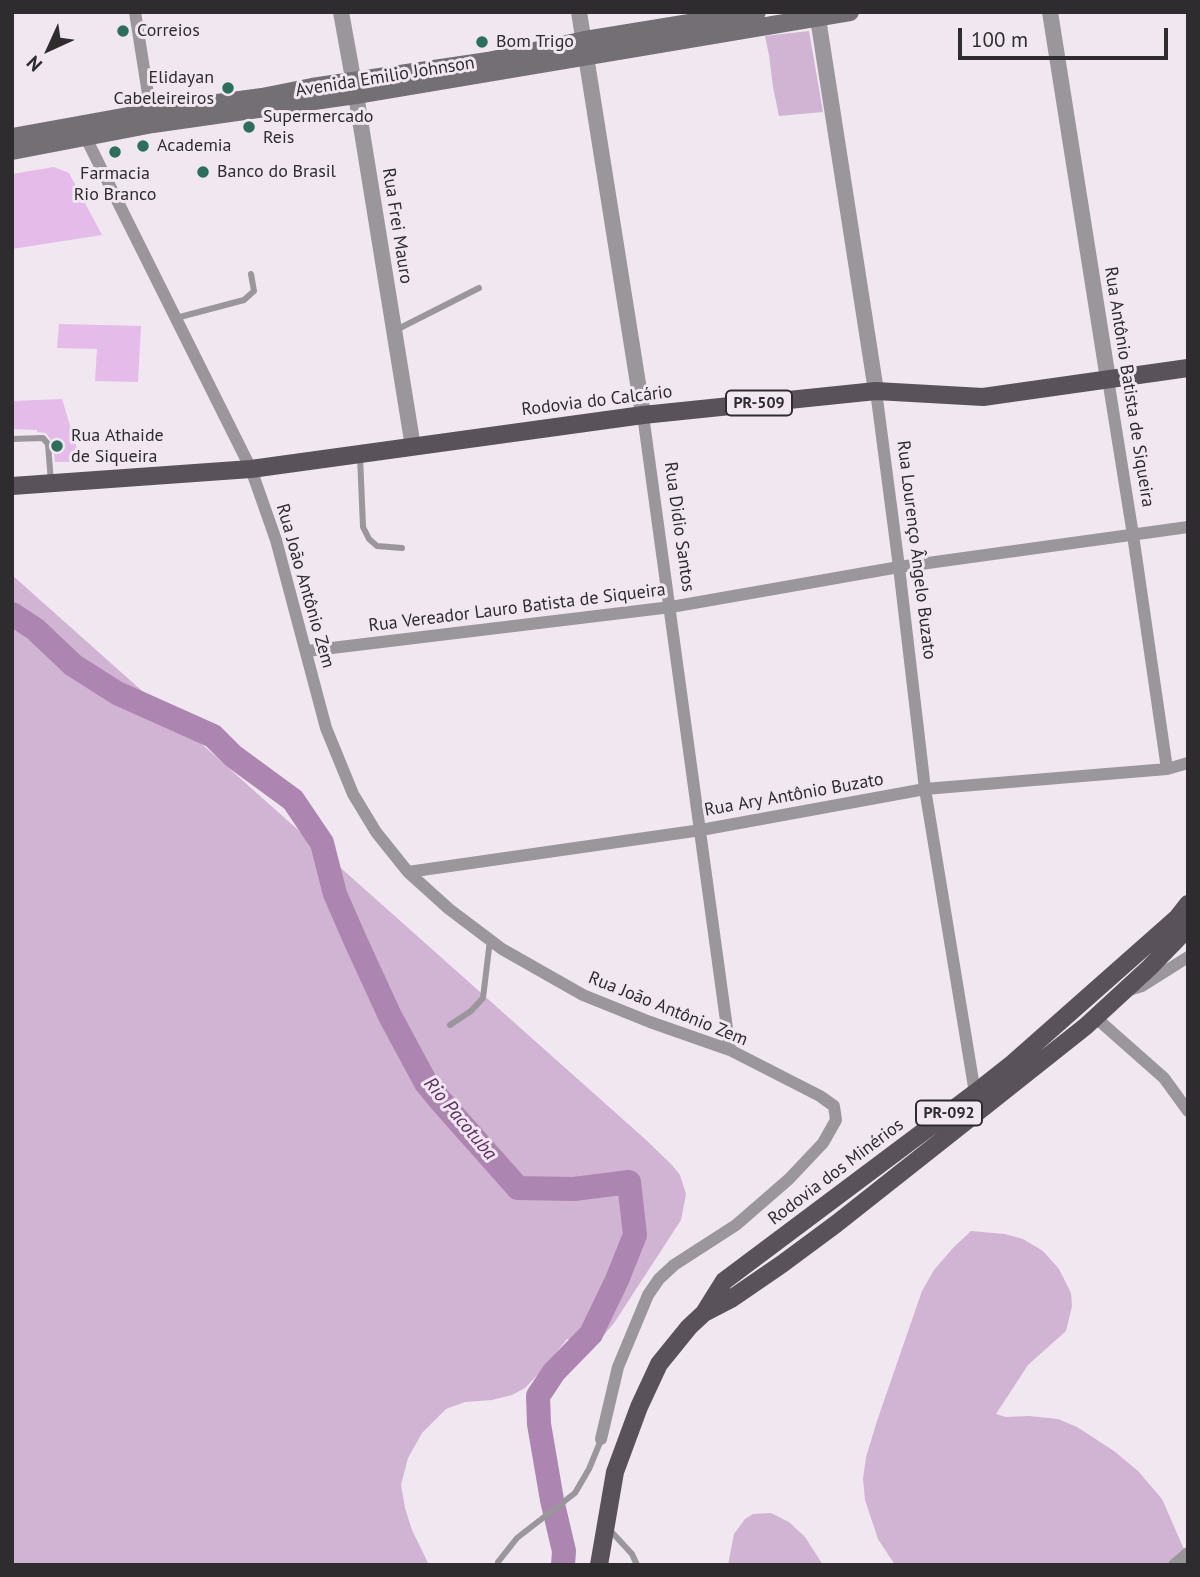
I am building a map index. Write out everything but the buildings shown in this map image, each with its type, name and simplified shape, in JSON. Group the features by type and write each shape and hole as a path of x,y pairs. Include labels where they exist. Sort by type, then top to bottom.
{"main road":[{"name":"Avenida Emilio Johnson","path":"586,48 757,12"},
{"name":"Avenida Emilio Johnson","path":"12,150 83,131 151,118 354,88 586,48 850,12"},
{"name":"Avenida Emilio Johnson","path":"12,137 83,131"},
{"name":"Rodovia do Calcário","path":"12,486 251,470 643,415 876,391 983,397 1188,368"},
{"name":"Rodovia dos Minérios","path":"600,1565 615,1472 644,1396 659,1364 704,1313 724,1282 1013,1063 1177,918 1188,904"},
{"name":"Rodovia dos Minérios","path":"704,1313 731,1299 836,1224 1095,1017 1188,928"}],"street":[{"path":"135,12 151,118"},
{"name":"Rua Frei Mauro","path":"341,12 413,447"},
{"name":"Rua Didio Santos","path":"579,12 671,607 730,1050"},
{"name":"Rua Antônio Batista de Siqueira","path":"1050,12 1133,535 1167,769"},
{"name":"Rua Lourenço Ângelo Buzato","path":"818,15 876,391 925,789 975,1093"},
{"name":"Rua João Antônio Zem","path":"83,131 251,470 276,540 326,728 353,794 376,832 408,872 449,909 502,949 583,995 730,1050 820,1096 834,1106 836,1120 823,1143 789,1179 736,1225 674,1265 659,1279 648,1295 618,1367 601,1439"},
{"name":"Rua Vereador Lauro Batista de Siqueira","path":"307,652 671,607 899,567 1188,527"},
{"name":"Rua Ary Antônio Buzato","path":"408,872 701,830 925,789 1167,769 1188,763"},
{"path":"1122,993 1142,986 1188,957"},
{"path":"1095,1017 1164,1078 1188,1111"},
{"path":"1174,1565 1188,1553"}],"lane":[{"path":"176,318 244,300 254,291 251,274"},
{"path":"394,331 479,288"},
{"path":"12,439 43,438 48,444 52,484"},
{"path":"360,454 363,527 369,539 377,546 402,548"},
{"path":"450,1025 471,1011 483,998 490,940"},
{"path":"498,1565 517,1538 575,1493 589,1469 601,1439"},
{"path":"605,1525 632,1554 637,1565"}],"shaded area":[{"path":"809,31 823,112 779,116 765,36"},
{"path":"12,575 645,1139 680,1175 686,1194 681,1220 614,1323 598,1342 583,1344 567,1339 525,1388 512,1395 465,1402 446,1409 422,1433 408,1458 401,1485 412,1530 429,1565 12,1565"},
{"path":"971,1231 1005,1234 1023,1239 1043,1251 1059,1269 1071,1293 1072,1306 1066,1331 1028,1365 996,1414 1006,1417 1058,1419 1077,1427 1114,1451 1138,1471 1162,1499 1188,1553 1188,1565 895,1565 878,1539 865,1500 863,1479 866,1457 922,1291 934,1270"},
{"path":"771,1513 789,1522 805,1537 823,1565 728,1565 734,1534 745,1519 753,1514"}],"waterway":[{"name":"Rio Pacotuba","path":"12,614 35,629 73,665 117,693 213,736 233,756 293,800 322,843 335,894 390,1016 426,1083 518,1188 574,1189 629,1182 635,1235 617,1280 591,1334 554,1372 538,1396 539,1424 564,1551 563,1565"}],"place":[{"name":"Correios","path":"123,31"},
{"name":"Bom Trigo","path":"482,42"},
{"name":"Elidayan Cabeleireiros","path":"228,88"},
{"name":"Supermercado Reis","path":"249,127"},
{"name":"Academia","path":"143,146"},
{"name":"Farmacia Rio Branco","path":"115,152"},
{"name":"Banco do Brasil","path":"203,172"},
{"name":"Rua Athaide de Siqueira","path":"57,446"}]}
